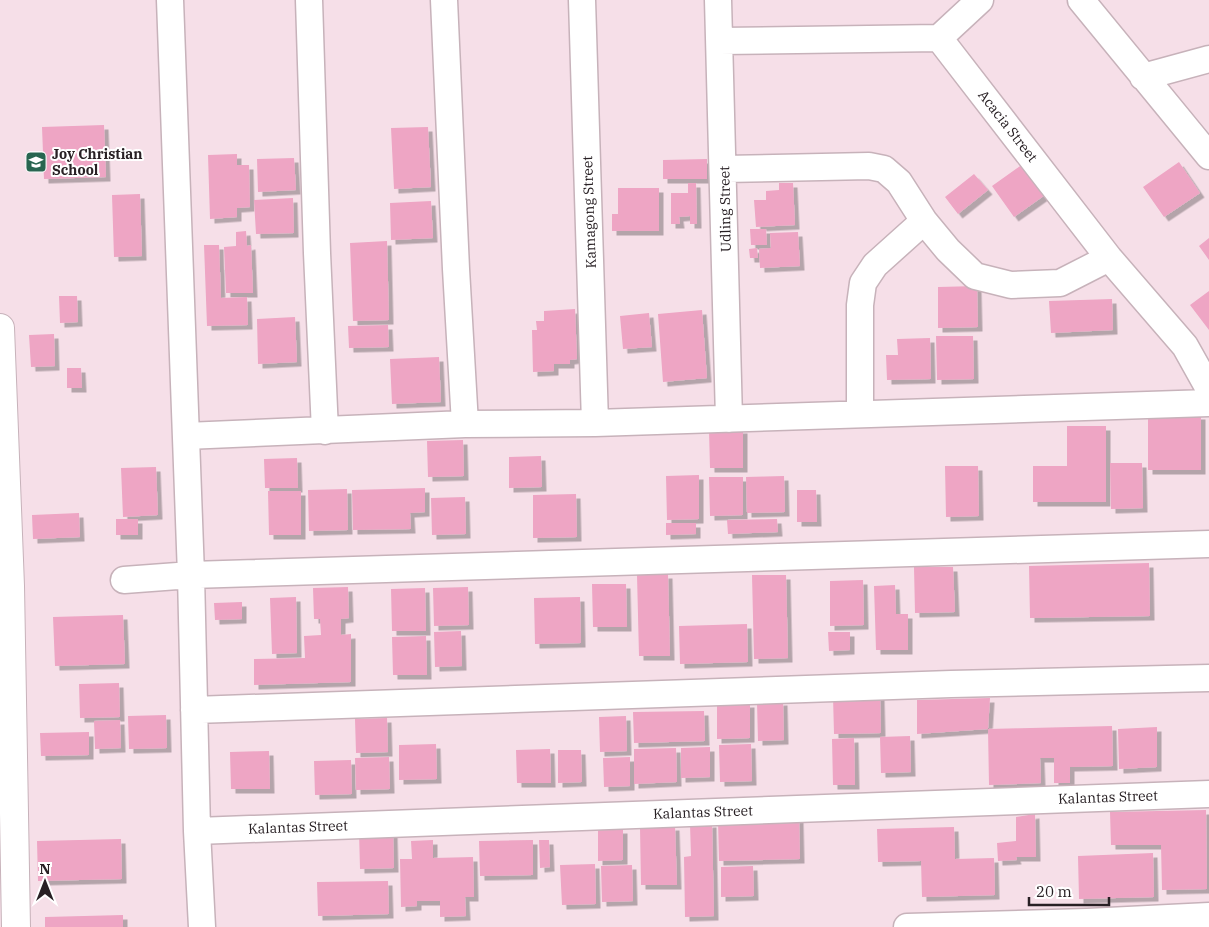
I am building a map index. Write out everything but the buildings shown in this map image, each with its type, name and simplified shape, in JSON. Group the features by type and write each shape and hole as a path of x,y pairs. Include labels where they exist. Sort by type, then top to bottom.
{"street":[{"path":"170,0 191,575 197,831 202,927"},
{"path":"309,0 325,431"},
{"path":"444,0 455,260 465,424"},
{"name":"Kamagong Street","path":"582,0 595,423"},
{"name":"Udling Street","path":"718,0 724,169 729,419"},
{"path":"720,41 939,38 980,0"},
{"path":"1081,0 1143,77 1206,146"},
{"name":"Acacia Street","path":"939,38 1109,258 1184,346 1209,389"},
{"path":"1143,77 1209,59"},
{"path":"724,169 869,166 884,169 899,182 924,221 948,250 975,276 1010,285 1060,283 1109,258"},
{"path":"860,414 860,305 863,283 875,264 924,221"},
{"path":"0,328 10,586 16,927"},
{"path":"186,436 465,424 595,423 1209,403"},
{"path":"124,580 191,575 1209,544"},
{"path":"194,710 931,685 1209,678"},
{"name":"Kalantas Street","path":"197,831 1209,794"},
{"path":"906,927 1087,922 1209,916"}],"place":[{"name":"Joy Christian School","path":"36,162"}]}
